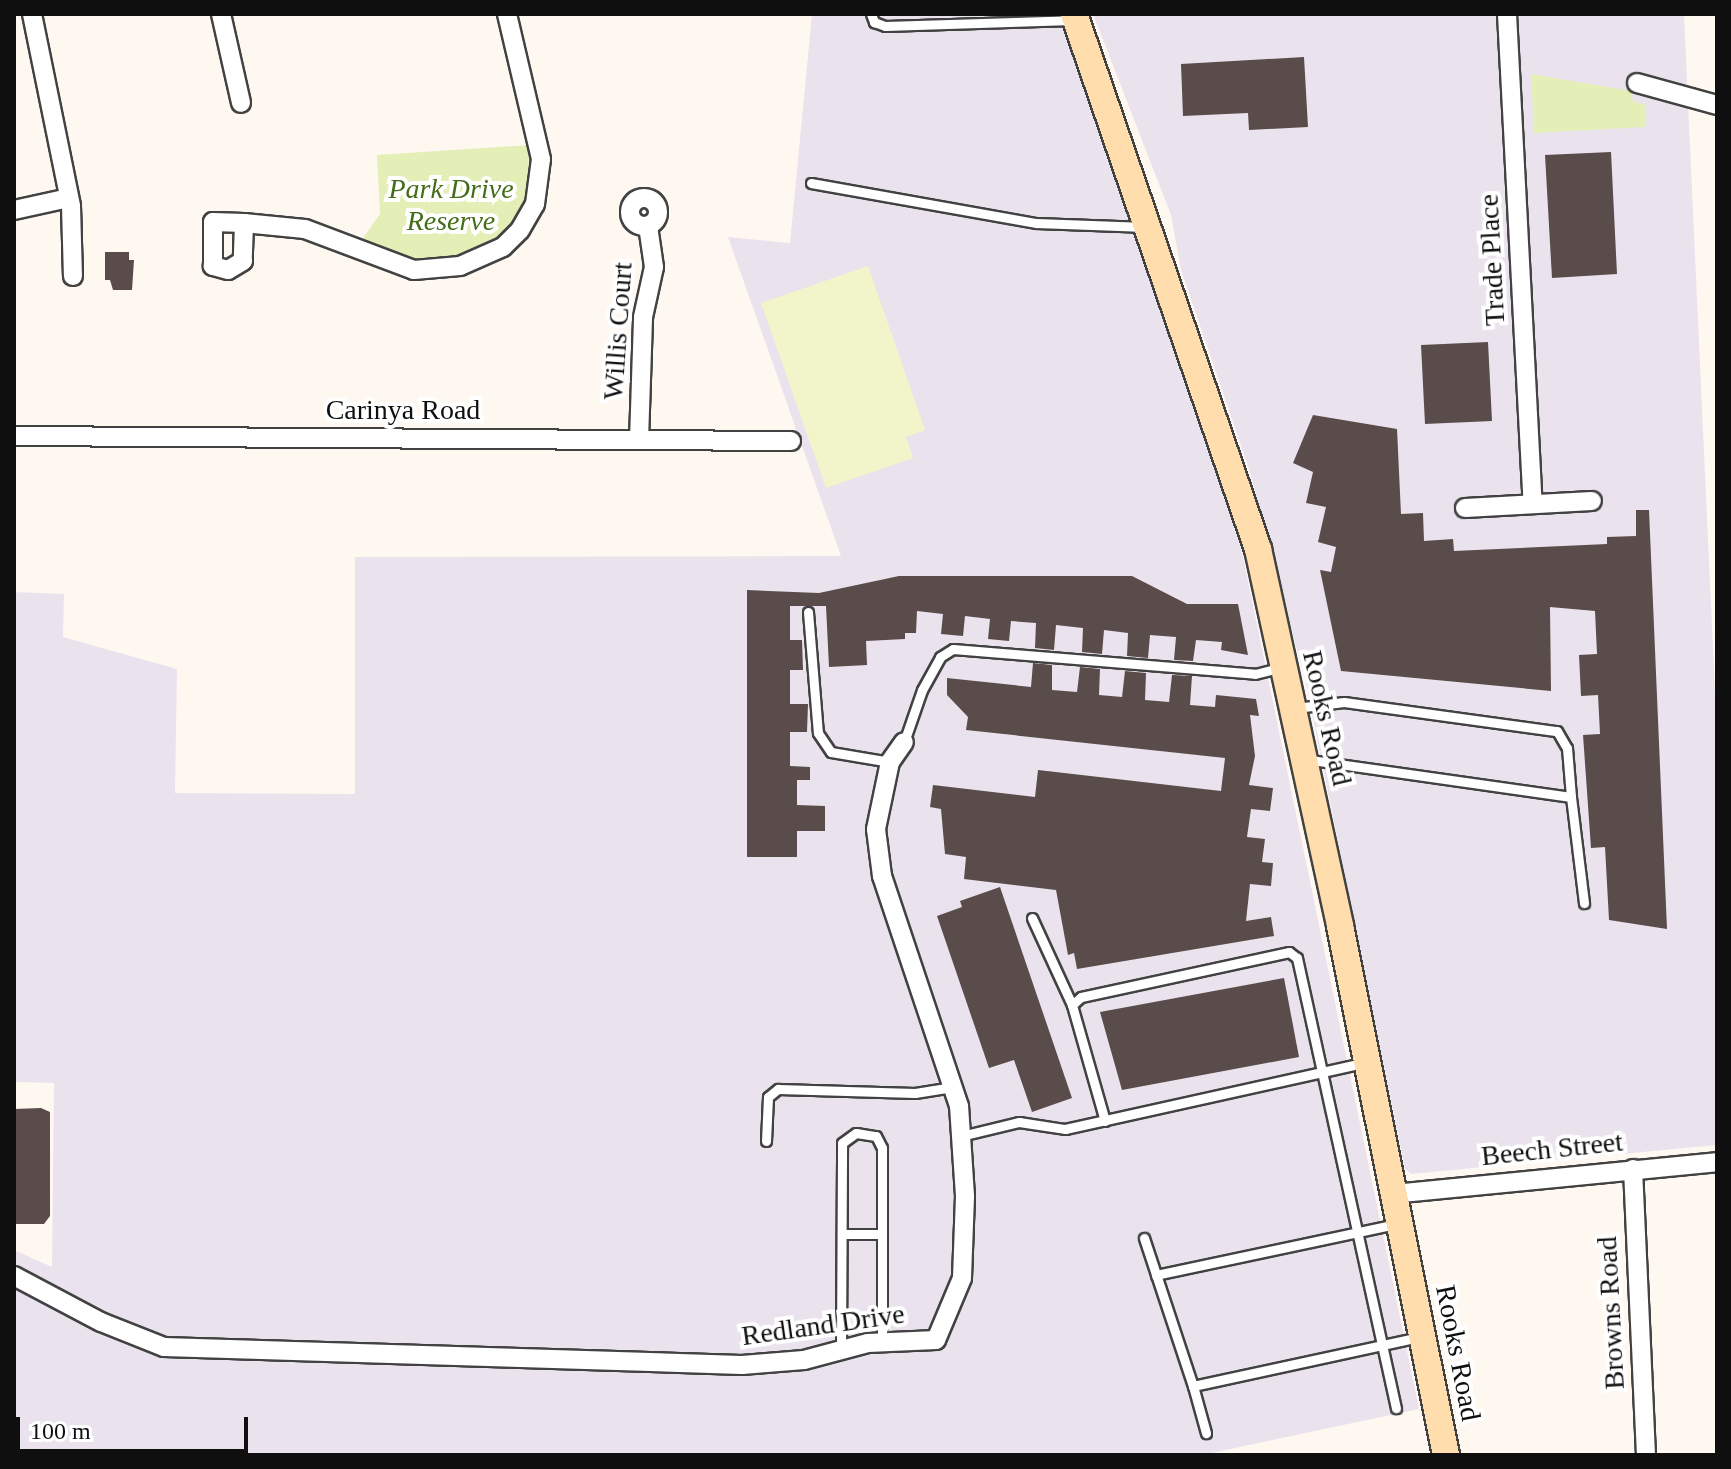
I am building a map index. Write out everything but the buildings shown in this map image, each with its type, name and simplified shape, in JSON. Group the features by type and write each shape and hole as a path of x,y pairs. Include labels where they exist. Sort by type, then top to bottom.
{"street":[{"path":"32,14 69,198 73,276"},
{"path":"221,14 241,103"},
{"path":"244,223 333,236 414,270 481,260 520,230 538,193 541,159 507,14"},
{"name":"Trade Place","path":"1507,14 1533,503"},
{"name":"Rooks Road","path":"1075,17 1258,549 1367,1062 1446,1455"},
{"path":"1637,83 1717,105"},
{"path":"14,210 69,198"},
{"name":"Willis Court","path":"639,440 643,317 654,267 648,226"},
{"name":"Carinya Road","path":"14,436 791,441"},
{"path":"1465,508 1592,501"},
{"name":"Redland Drive","path":"14,1276 101,1322 164,1347 742,1365 882,1341 936,1340 962,1278 961,1136 953,1087 882,876 876,829 890,762 904,742"},
{"name":"Beech Street","path":"1393,1194 1717,1162"},
{"name":"Browns Road","path":"1633,1169 1646,1455"}],"lane":[{"path":"871,14 874,22 885,26 958,19 1075,17"},
{"path":"811,183 1036,223 1148,227"},
{"path":"808,612 818,733 831,752 890,762"},
{"path":"904,742 922,690 940,657 953,649 1255,674 1283,667"},
{"path":"1293,709 1344,702 1557,731 1567,748 1584,903"},
{"path":"1304,759 1571,797"},
{"path":"1032,918 1072,1005 1105,1121"},
{"path":"1072,1005 1081,997 1289,952 1297,958 1360,1231 1396,1408"},
{"path":"961,1136 1019,1122 1065,1129 1367,1062"},
{"path":"766,1141 768,1097 778,1089 915,1093 953,1087"},
{"path":"841,1350 842,1143 856,1133 876,1136 882,1148 882,1341"},
{"path":"1156,1275 1399,1223"},
{"path":"842,1234 882,1234"},
{"path":"1144,1238 1206,1433"},
{"path":"1193,1386 1422,1337"}],"shaded area":[{"path":"812,14 1069,14 1242,552 1419,1409 1202,1455 14,1455 14,1250 52,1267 54,1083 14,1082 14,592 64,594 63,637 177,669 175,793 355,794 355,557 841,556 728,237 790,243"},
{"path":"1093,14 1684,14 1717,736 1717,1145 1411,1174 1405,1169 1305,680 1249,469 1181,270 1171,215"}],"green space":[{"path":"1531,74 1631,91 1633,101 1645,105 1645,127 1534,133"},
{"name":"Park Drive Reserve","path":"529,145 528,197 502,241 468,260 409,261 361,241 380,214 377,155"},
{"path":"868,266 925,430 906,437 913,458 826,488 761,303"}]}
